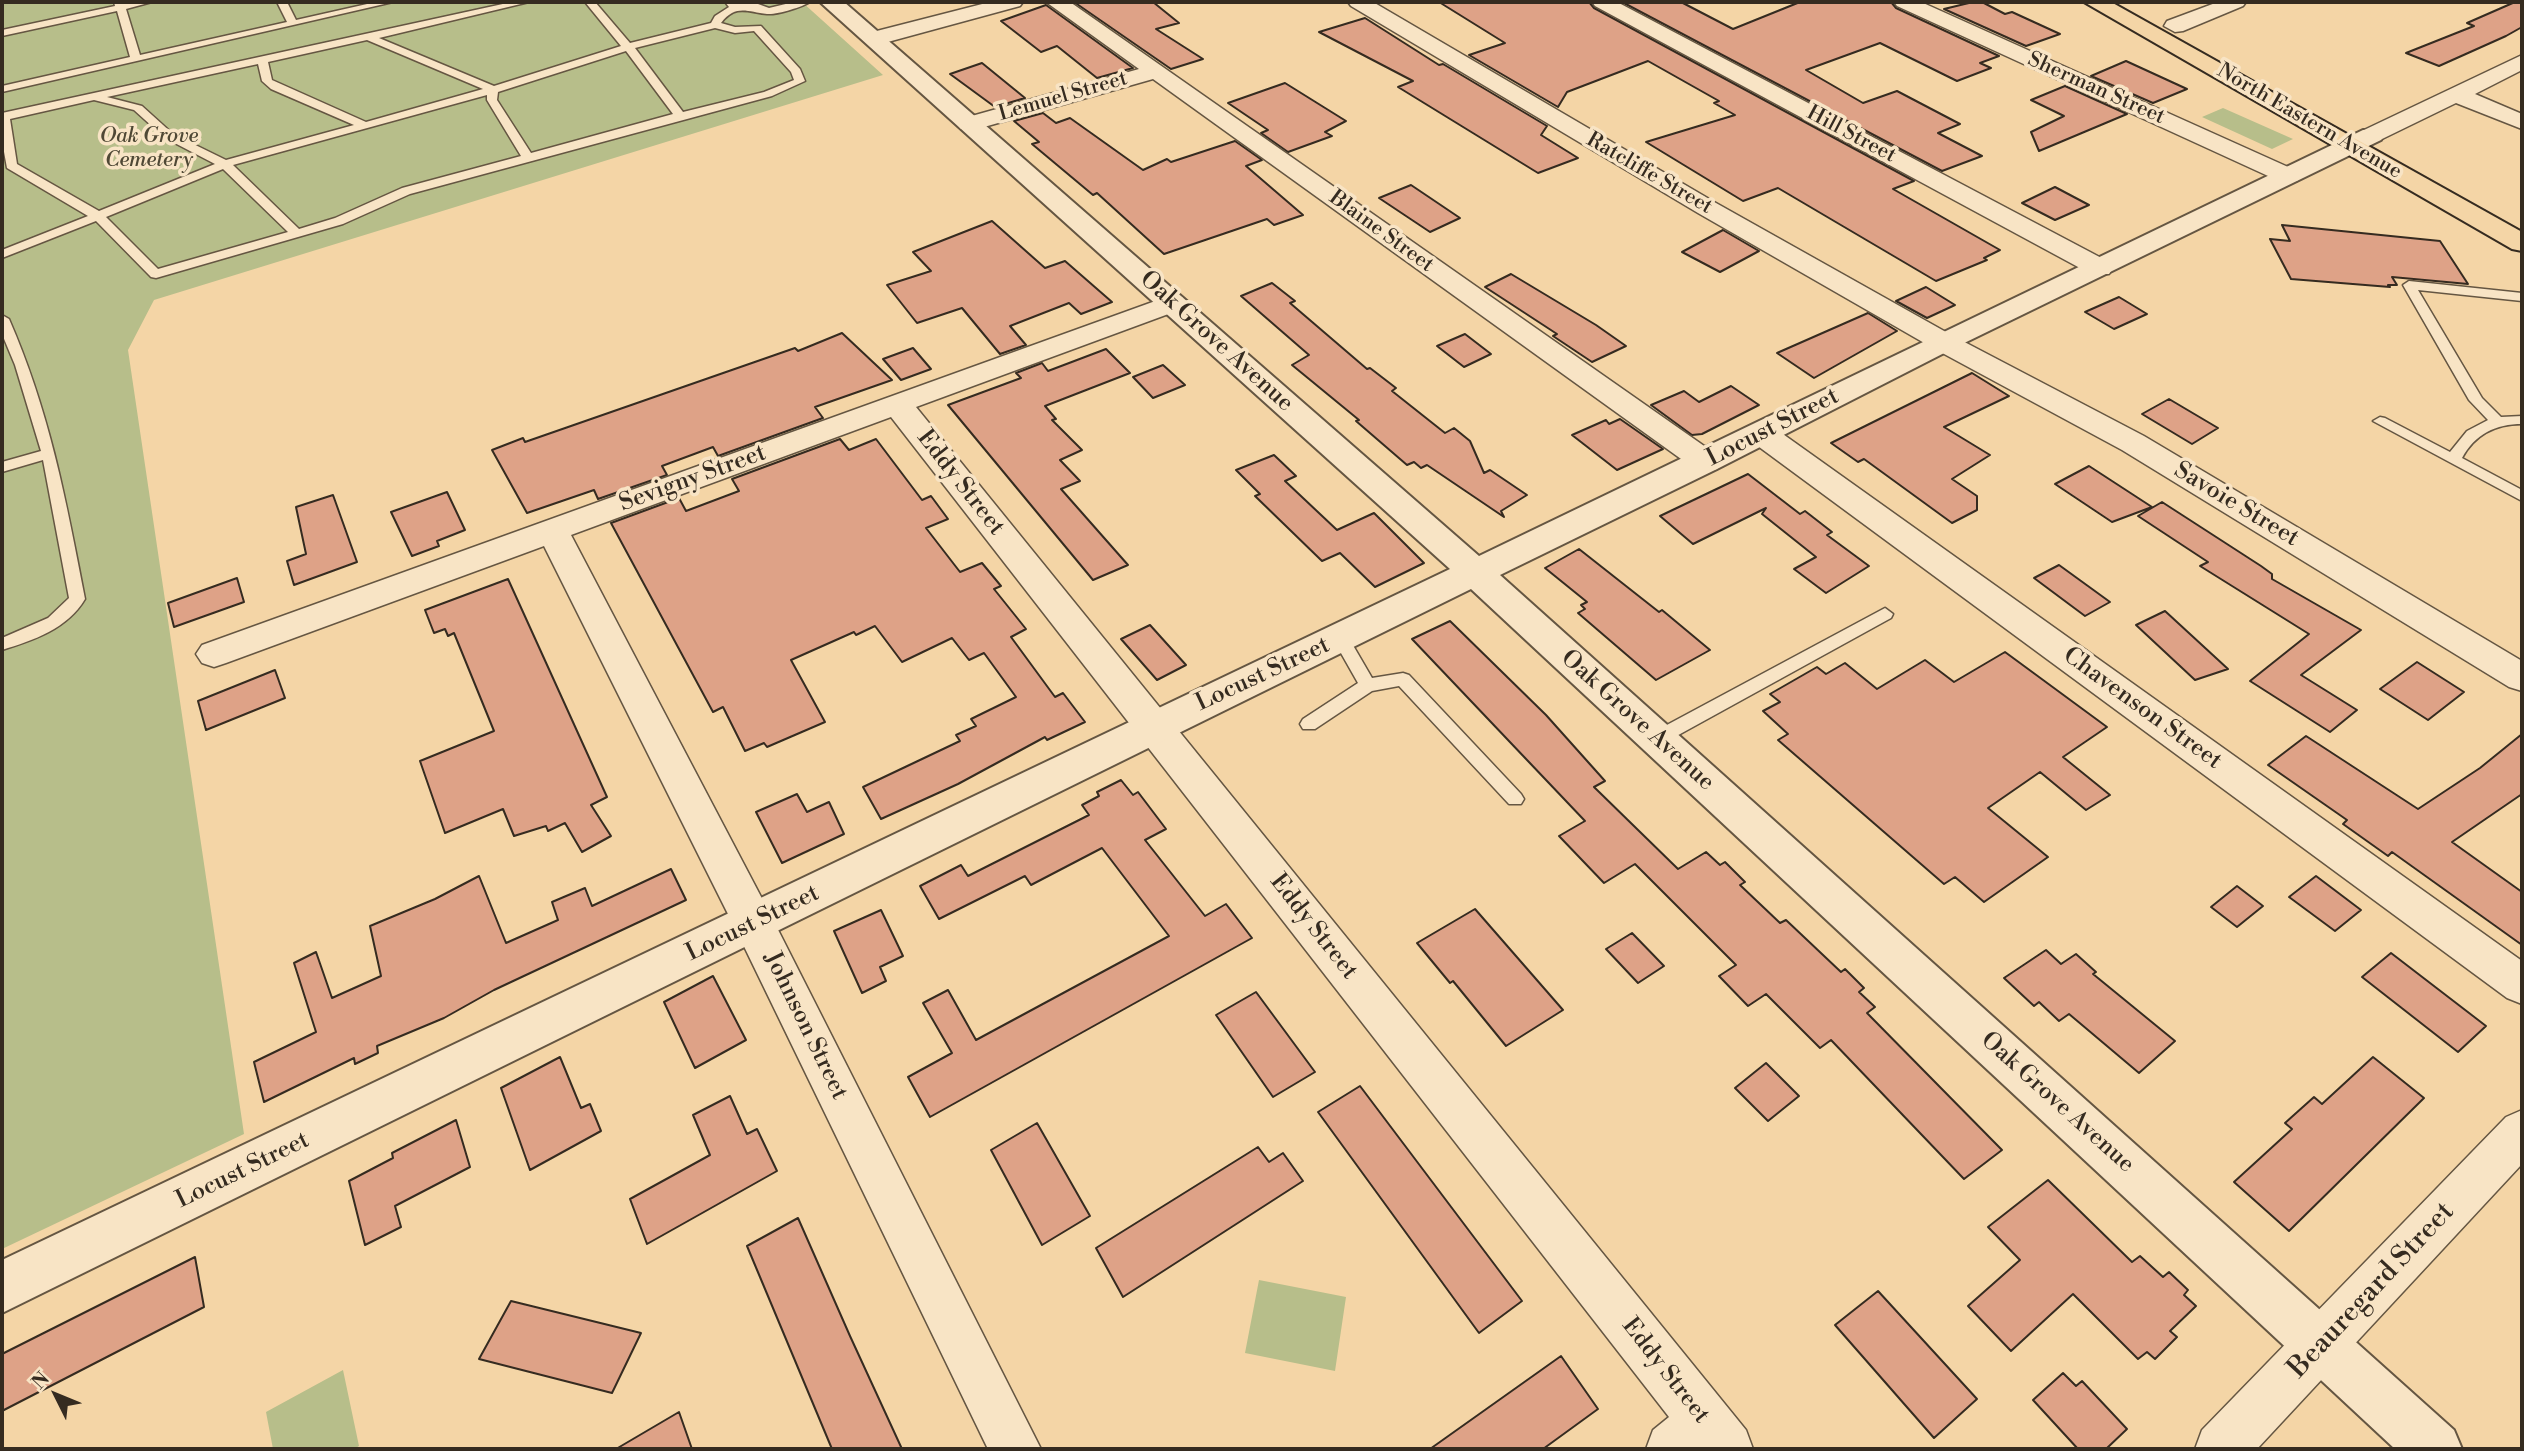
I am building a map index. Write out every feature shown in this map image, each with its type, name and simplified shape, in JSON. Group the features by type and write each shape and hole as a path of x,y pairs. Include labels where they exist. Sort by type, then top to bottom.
{"main road":[{"name":"North Eastern Avenue","path":"2095,2 2361,140 2522,218"},
{"name":"North Eastern Avenue","path":"2132,2 2361,140 2522,243"}],"street":[{"name":"Oak Grove Avenue","path":"831,2 1474,571 2435,1449"},
{"path":"873,39 1013,2"},
{"name":"Blaine Street","path":"1056,2 1706,461"},
{"name":"Ratcliffe Street","path":"1358,2 1660,181 1943,342"},
{"name":"Hill Street","path":"1602,2 2100,268"},
{"name":"Sherman Street","path":"1904,2 2288,176"},
{"path":"2175,26 2236,2"},
{"name":"Locust Street","path":"2,1287 754,924 1153,726 1341,639 1474,571 1762,434 1943,342 2522,62"},
{"name":"Lemuel Street","path":"969,124 1157,71"},
{"path":"2455,94 2522,122"},
{"name":"Sevigny Street","path":"214,654 1172,303"},
{"name":"Savoie Street","path":"1943,342 2133,443 2522,678"},
{"name":"Eddy Street","path":"898,405 1153,726 1701,1440"},
{"name":"Chavenson Street","path":"1762,434 2522,985"},
{"name":"Johnson Street","path":"552,530 754,924 1015,1449"},
{"name":"Beauregard Street","path":"2221,1449 2522,1132"}],"lane":[{"path":"2,33 120,5 147,2"},
{"path":"282,2 293,24"},
{"path":"2,89 388,2"},
{"path":"524,2 298,54 262,58 3,116 6,167 98,216 156,274 338,221 406,191 768,94 800,80 796,71 757,28"},
{"path":"590,2 680,116"},
{"path":"715,25 732,5 758,7 768,11 805,2"},
{"path":"120,5 136,59"},
{"path":"2,254 225,164 366,126 628,47 715,25 735,30 757,28 770,20 768,11"},
{"path":"371,38 493,89"},
{"path":"262,58 267,81 275,87 366,126"},
{"path":"493,89 492,100 528,158"},
{"path":"89,96 138,108 169,136 225,164 297,234"},
{"path":"2496,420 2476,400 2409,285 2522,297"},
{"path":"2,319 22,365 49,453 77,599 68,613 46,627 2,644"},
{"path":"2453,460 2462,441 2496,420 2522,420"},
{"path":"2380,421 2522,496"},
{"path":"2,467 49,453"},
{"path":"1656,739 1885,614"},
{"path":"1341,639 1368,685"},
{"path":"1309,724 1368,685 1404,679 1515,799"}],"green space":[{"name":"Oak Grove Cemetery","path":"2,2 802,2 883,75 154,300 128,350 244,1134 2,1249"},
{"path":"2223,108 2293,139 2272,149 2202,117"},
{"path":"1259,1280 1346,1297 1335,1371 1245,1353"},
{"path":"343,1370 359,1446 354,1449 273,1449 266,1412"}],"building":[{"path":"1074,2 1153,2 1179,23 1156,29 1203,59 1171,69"},
{"path":"1439,2 1589,2 1594,8 1914,181 1893,189 2000,250 1984,258 1987,260 1936,281 1778,188 1743,201 1646,142 1735,115 1714,103 1719,101 1648,61 1567,92 1558,107 1469,55 1505,43"},
{"path":"1622,2 1681,2 1733,29 1800,2 1891,2 1896,8 1999,56 1980,63 1991,68 1957,81 1880,43 1806,70 1863,103 1897,91 1960,124 1938,133 1982,156 1942,171"},
{"path":"1982,2 2005,14 2012,12 2060,34 2026,46 1944,9"},
{"path":"2515,2 2522,2 2522,27 2506,36 2439,66 2406,53 2474,26 2467,23"},
{"path":"1046,5 1133,68 1097,78 1057,46 1041,52 1001,21"},
{"path":"1365,18 1439,65 1443,64 1547,126 1541,135 1578,158 1538,173 1398,87 1413,81 1319,32"},
{"path":"2126,61 2187,89 2153,103 2091,76"},
{"path":"982,63 1025,98 995,107 950,74"},
{"path":"1285,83 1346,121 1325,132 1332,136 1288,152 1261,133 1268,130 1228,103"},
{"path":"2065,86 2127,114 2039,151 2031,132 2064,116 2031,100"},
{"path":"1043,113 1056,123 1070,118 1143,170 1167,159 1171,162 1235,141 1262,160 1246,166 1303,215 1274,225 1267,219 1164,254 1097,193 1093,195 1032,144 1039,142 1014,121"},
{"path":"1411,185 1460,218 1430,232 1379,198"},
{"path":"2055,187 2089,205 2055,220 2022,203"},
{"path":"992,221 1045,268 1065,261 1112,302 1081,314 1069,303 1010,326 1026,345 1000,354 962,308 917,323 887,285 931,271 913,252"},
{"path":"2282,225 2440,241 2468,284 2392,277 2397,285 2388,285 2390,287 2291,279 2270,239 2290,241"},
{"path":"1723,230 1759,251 1720,272 1682,252"},
{"path":"1511,274 1626,346 1592,362 1553,336 1557,334 1485,287"},
{"path":"1272,283 1295,301 1290,303 1367,369 1370,368 1396,388 1392,391 1445,433 1454,428 1470,441 1484,473 1490,470 1527,495 1501,511 1504,517 1427,465 1421,468 1414,462 1407,465 1356,421 1359,420 1292,365 1309,355 1241,296"},
{"path":"1926,287 1955,305 1927,318 1896,301"},
{"path":"2119,297 2147,314 2114,329 2085,312"},
{"path":"1868,313 1897,331 1814,378 1777,353"},
{"path":"842,333 892,380 815,407 823,418 718,456 713,447 662,466 667,475 598,499 594,490 527,513 492,450 523,438 525,442 795,348 798,351"},
{"path":"1465,334 1491,354 1464,367 1437,346"},
{"path":"913,348 931,369 901,380 883,359"},
{"path":"1106,349 1130,373 1045,406 1056,419 1052,420 1082,450 1060,460 1080,481 1061,489 1128,565 1093,580 948,405 1021,378 1016,373 1042,363 1048,371"},
{"path":"1163,365 1185,385 1153,398 1133,377"},
{"path":"1972,373 2009,396 1944,427 1990,455 1952,479 1977,496 1977,510 1952,523 1864,459 1858,462 1831,443"},
{"path":"1731,386 1759,405 1702,434 1692,435 1651,405 1684,391 1699,402"},
{"path":"2169,399 2218,428 2192,444 2142,414"},
{"path":"1620,419 1663,449 1617,470 1572,435 1606,420 1609,424"},
{"path":"840,439 849,450 876,439 922,500 931,496 948,519 926,528 960,572 982,563 1001,586 994,589 1026,629 1011,637 1055,697 1063,693 1085,722 1047,740 1045,737 958,784 881,819 863,787 960,741 956,735 976,726 971,719 1016,697 984,653 969,660 952,638 902,662 875,626 856,635 854,632 791,660 825,722 767,747 764,743 745,751 723,707 713,712 611,523 679,498 686,511 739,491 732,479"},
{"path":"1274,455 1296,476 1285,481 1337,530 1374,513 1424,563 1375,587 1340,553 1322,561 1255,496 1260,494 1236,470"},
{"path":"2089,466 2152,507 2112,522 2055,484"},
{"path":"1748,474 1800,514 1805,511 1832,532 1827,535 1869,566 1826,593 1794,569 1816,557 1762,514 1766,508 1693,544 1660,516"},
{"path":"447,492 465,530 437,541 439,546 412,556 391,512"},
{"path":"333,495 357,562 294,585 287,561 306,554 296,507"},
{"path":"2162,502 2261,566 2272,574 2272,579 2361,630 2301,675 2357,710 2330,732 2250,681 2309,634 2200,566 2208,562 2138,516"},
{"path":"1579,549 1659,612 1662,610 1710,650 1656,680 1578,613 1585,609 1581,605 1587,602 1545,568"},
{"path":"2059,565 2110,602 2085,616 2034,578"},
{"path":"237,578 244,602 174,627 168,603"},
{"path":"508,579 607,797 591,805 611,836 582,852 565,823 548,831 546,826 514,836 503,809 445,833 420,761 494,731 454,633 448,636 445,629 434,633 425,610"},
{"path":"2165,611 2228,669 2195,680 2136,625"},
{"path":"1450,621 1546,715 1605,781 1594,787 1678,869 1706,852 1720,865 1725,862 1745,882 1740,885 1780,923 1786,920 1841,972 1845,969 1864,988 1859,992 1875,1007 1867,1013 2002,1150 1964,1179 1831,1040 1820,1048 1766,994 1748,1006 1719,976 1736,965 1635,864 1604,883 1559,836 1585,821 1412,639"},
{"path":"1150,625 1186,665 1157,680 1121,639"},
{"path":"2005,652 2107,727 2063,757 2110,795 2086,810 2040,772 1988,808 2048,857 1984,902 1955,877 1944,884 1778,740 1788,734 1763,711 1780,702 1770,694 1817,667 1826,674 1845,663 1877,689 1925,660 1954,682"},
{"path":"2417,662 2464,692 2428,720 2380,689"},
{"path":"275,670 285,698 206,730 198,701"},
{"path":"2522,734 2522,794 2452,842 2522,892 2522,945 2392,852 2388,856 2343,824 2347,820 2268,765 2306,736 2418,809 2480,768"},
{"path":"1121,780 1133,795 1138,792 1166,829 1145,840 1205,916 1226,904 1252,938 930,1117 908,1077 952,1053 923,1003 948,990 976,1040 1169,936 1102,848 1031,885 1025,876 939,919 920,886 961,865 968,876 1089,815 1082,805 1099,796 1097,792"},
{"path":"797,794 807,812 829,802 844,834 782,863 756,812"},
{"path":"671,869 686,900 494,990 444,1018 377,1046 378,1053 355,1064 354,1058 264,1102 254,1062 316,1032 294,963 316,952 332,998 381,976 370,926 435,899 479,876 506,943 558,920 552,902 585,888 592,906"},
{"path":"2316,876 2361,910 2335,931 2289,897"},
{"path":"2237,886 2263,906 2237,927 2211,907"},
{"path":"1475,909 1563,1010 1506,1046 1453,981 1450,983 1417,943"},
{"path":"881,910 903,956 880,967 886,981 862,993 834,931"},
{"path":"1632,933 1664,966 1638,983 1606,949"},
{"path":"2046,950 2061,964 2076,954 2096,972 2093,974 2175,1041 2139,1073 2069,1014 2059,1021 2039,1002 2034,1006 2004,978"},
{"path":"2391,953 2486,1026 2458,1052 2362,977"},
{"path":"713,976 746,1040 695,1068 664,1002"},
{"path":"1256,992 1315,1072 1273,1097 1216,1015"},
{"path":"560,1057 581,1108 590,1104 601,1131 530,1170 501,1088"},
{"path":"2373,1057 2424,1098 2289,1231 2234,1182 2292,1129 2285,1123 2314,1097 2322,1104"},
{"path":"1766,1063 1799,1096 1768,1121 1735,1088"},
{"path":"1360,1086 1522,1301 1479,1333 1318,1112"},
{"path":"730,1096 747,1134 757,1129 777,1171 647,1244 630,1199 710,1155 693,1115"},
{"path":"456,1120 470,1167 395,1206 401,1227 365,1245 349,1181 393,1158 392,1153"},
{"path":"1037,1123 1090,1216 1042,1245 991,1150"},
{"path":"1258,1147 1269,1162 1283,1153 1303,1181 1123,1297 1096,1248"},
{"path":"2048,1180 2132,1262 2140,1256 2163,1277 2169,1272 2188,1290 2184,1295 2196,1306 2170,1331 2177,1337 2155,1359 2147,1352 2138,1359 2073,1294 2011,1351 1968,1306 2020,1260 1988,1227"},
{"path":"798,1218 902,1449 832,1449 747,1246"},
{"path":"195,1257 204,1307 2,1411 2,1354"},
{"path":"1878,1291 1977,1399 1934,1438 1835,1325"},
{"path":"511,1301 641,1333 612,1393 479,1359"},
{"path":"1561,1356 1598,1409 1543,1449 1430,1449"},
{"path":"2063,1373 2076,1386 2082,1381 2127,1429 2106,1449 2078,1449 2033,1400"},
{"path":"679,1412 692,1449 616,1449"}]}
